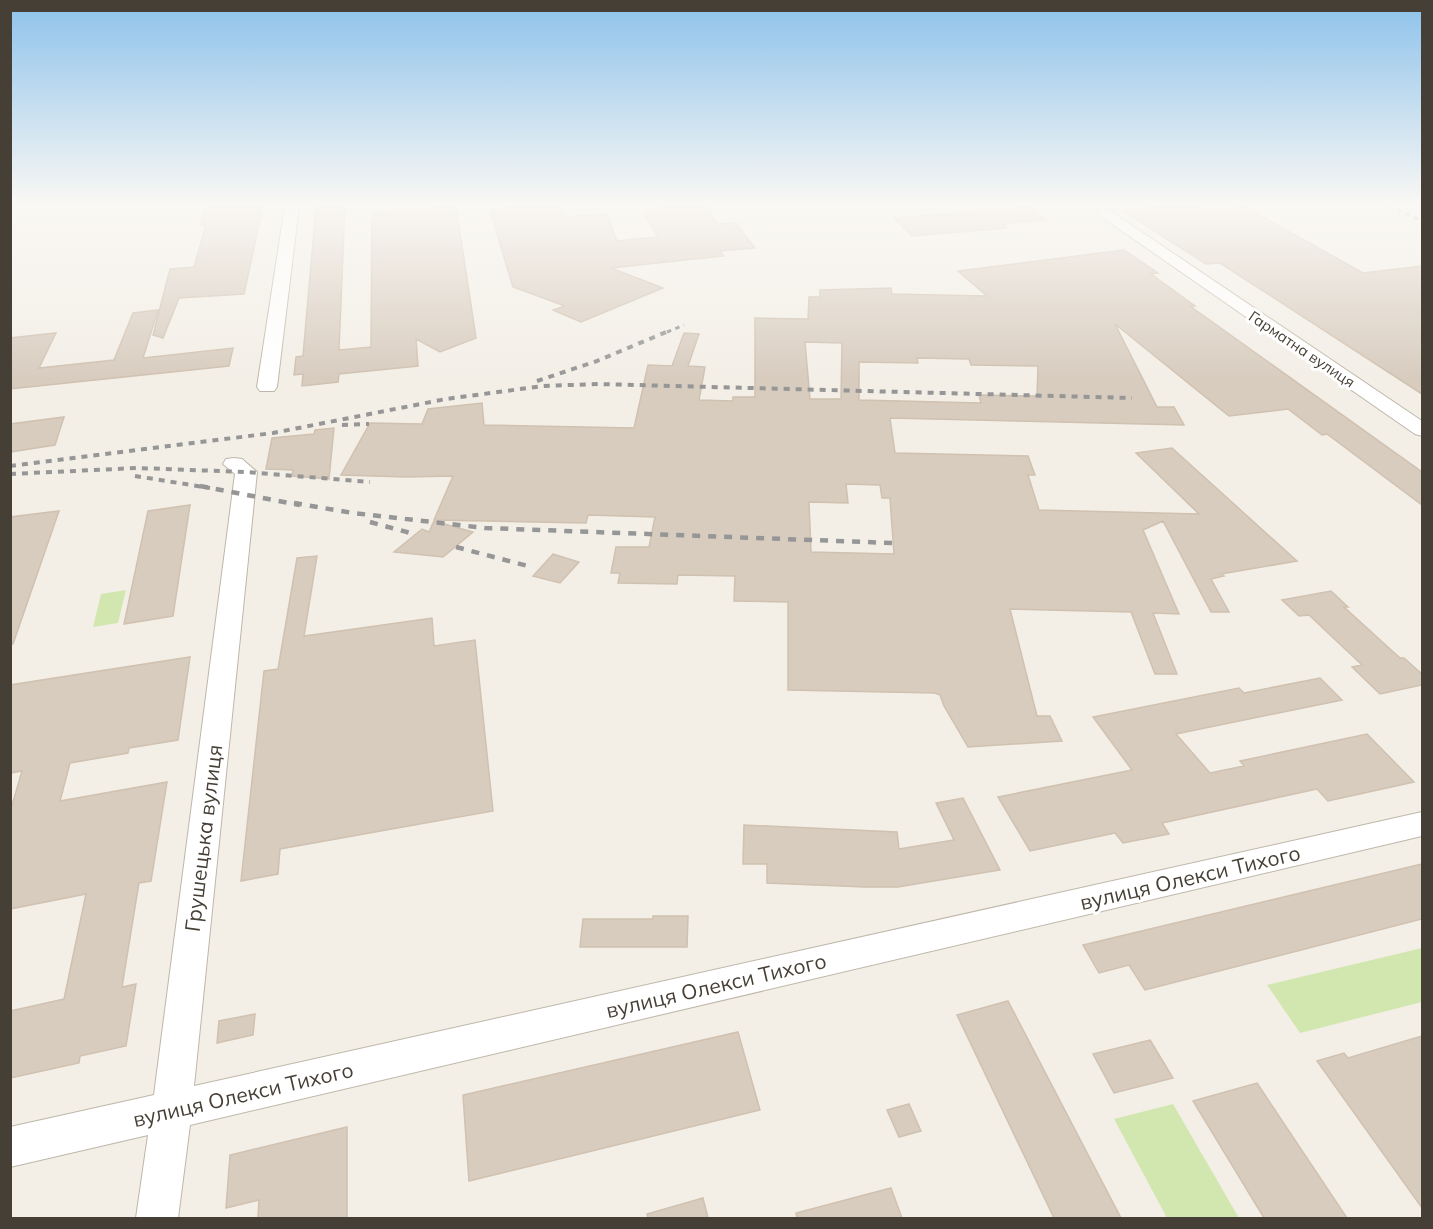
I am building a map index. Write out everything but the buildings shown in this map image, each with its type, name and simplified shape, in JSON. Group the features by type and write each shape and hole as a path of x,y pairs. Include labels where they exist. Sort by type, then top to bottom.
{"street":[{"path":"267,387 284,263"},
{"name":"Гарматна вулиця","path":"1177,263 1422,430"},
{"name":"Грушецька вулиця","path":"157,1218 172,1109 246,472 234,464"},
{"name":"вулиця Олекси Тихого","path":"10,1147 1422,825"}],"green space":[{"path":"126,590 118,623 93,627 101,594"},
{"path":"1422,948 1422,1002 1300,1033 1267,985"},
{"path":"1173,1104 1239,1218 1167,1218 1114,1119"}],"railway":[{"path":"667,332 684,325"},
{"path":"537,381 597,361 671,330"},
{"path":"10,466 273,433 446,399 543,386 598,384 1132,398"},
{"path":"342,425 369,424"},
{"path":"10,474 137,468 246,472 370,482"},
{"path":"135,476 210,488"},
{"path":"200,486 300,505"},
{"path":"294,503 353,513 485,528 893,543"},
{"path":"370,522 414,534"},
{"path":"456,547 528,566"}]}
